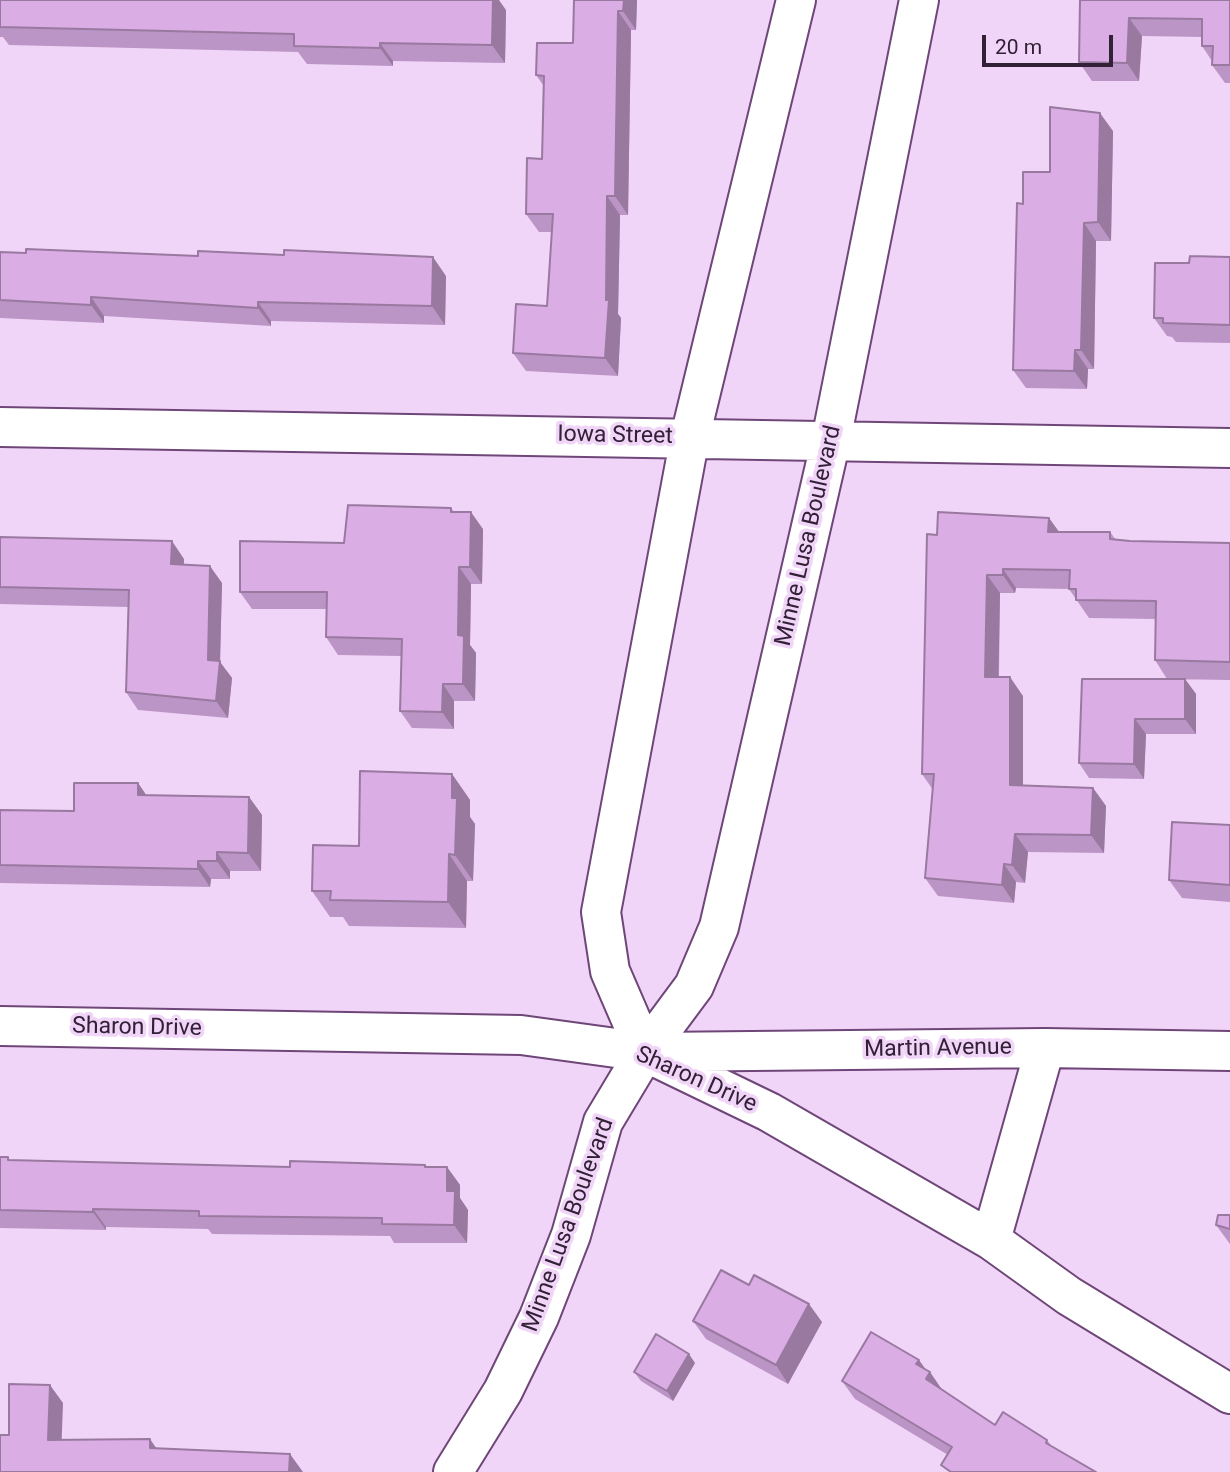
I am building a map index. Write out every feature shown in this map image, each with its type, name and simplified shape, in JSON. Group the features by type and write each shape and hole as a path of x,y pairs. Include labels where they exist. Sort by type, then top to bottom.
{"street":[{"path":"645,1052 610,971 601,912 690,437 796,0"},
{"name":"Minne Lusa Boulevard","path":"453,1472 503,1391 539,1317 570,1235 603,1122 645,1052 694,986 719,927 831,440 919,0"},
{"name":"Iowa Street","path":"0,427 1230,448"},
{"name":"Sharon Drive","path":"0,1026 521,1035 645,1052 769,1112 991,1240 1069,1296 1230,1394"},
{"path":"991,1240 1045,1048"},
{"name":"Martin Avenue","path":"645,1052 1045,1048 1230,1051"}],"building":[{"path":"0,0 493,0 492,45 380,43 380,48 294,46 294,34 0,27"},
{"path":"574,0 624,0 623,11 618,11 615,196 607,196 606,300 609,300 605,358 513,353 516,304 547,306 553,214 526,214 527,158 542,159 544,76 536,75 537,43 573,43"},
{"path":"1080,0 1230,0 1230,65 1212,65 1213,46 1202,46 1202,19 1129,18 1127,63 1079,62"},
{"path":"1050,107 1100,113 1098,222 1084,223 1081,350 1075,350 1074,371 1013,370 1017,203 1023,204 1023,172 1050,172"},
{"path":"26,249 198,256 198,251 284,255 284,250 433,257 432,306 258,302 258,308 91,297 91,305 0,300 0,252 26,253"},
{"path":"1190,256 1230,257 1230,325 1163,323 1163,318 1154,318 1155,263 1189,263"},
{"path":"348,505 451,508 451,512 471,512 470,567 459,567 458,635 464,636 463,684 443,684 442,712 400,711 402,639 326,637 327,592 240,592 240,541 344,543"},
{"path":"938,512 1049,518 1048,532 1110,532 1110,539 1230,543 1230,662 1155,660 1156,601 1076,600 1076,589 1069,589 1070,570 1003,569 1003,575 987,575 985,677 1010,677 1010,785 1093,788 1091,835 1015,834 1012,865 1004,864 1002,885 925,878 934,774 922,774 927,534 937,535"},
{"path":"0,537 172,541 171,564 210,566 208,660 220,661 216,701 126,692 129,590 0,587"},
{"path":"1082,679 1185,679 1185,719 1135,719 1134,764 1079,763"},
{"path":"360,771 452,774 452,798 457,798 455,855 449,854 448,902 330,900 331,891 312,891 313,845 359,846"},
{"path":"74,783 138,783 138,795 249,797 248,853 217,852 217,861 198,861 198,869 0,865 0,810 74,811"},
{"path":"1172,822 1230,825 1230,885 1169,880"},
{"path":"0,1157 8,1157 8,1160 290,1167 290,1161 447,1167 447,1191 455,1191 454,1225 382,1224 382,1218 199,1216 199,1211 0,1210"},
{"path":"1218,1215 1230,1215 1230,1229 1216,1225"},
{"path":"721,1270 749,1285 754,1275 809,1304 776,1365 693,1321"},
{"path":"871,1332 919,1360 916,1364 930,1372 926,1379 995,1425 1003,1412 1047,1440 1046,1443 1096,1472 951,1472 941,1465 952,1447 842,1381"},
{"path":"656,1334 689,1354 667,1391 634,1372"},
{"path":"9,1384 50,1385 48,1440 150,1439 150,1448 290,1454 289,1472 0,1472 0,1435 9,1435"}]}
